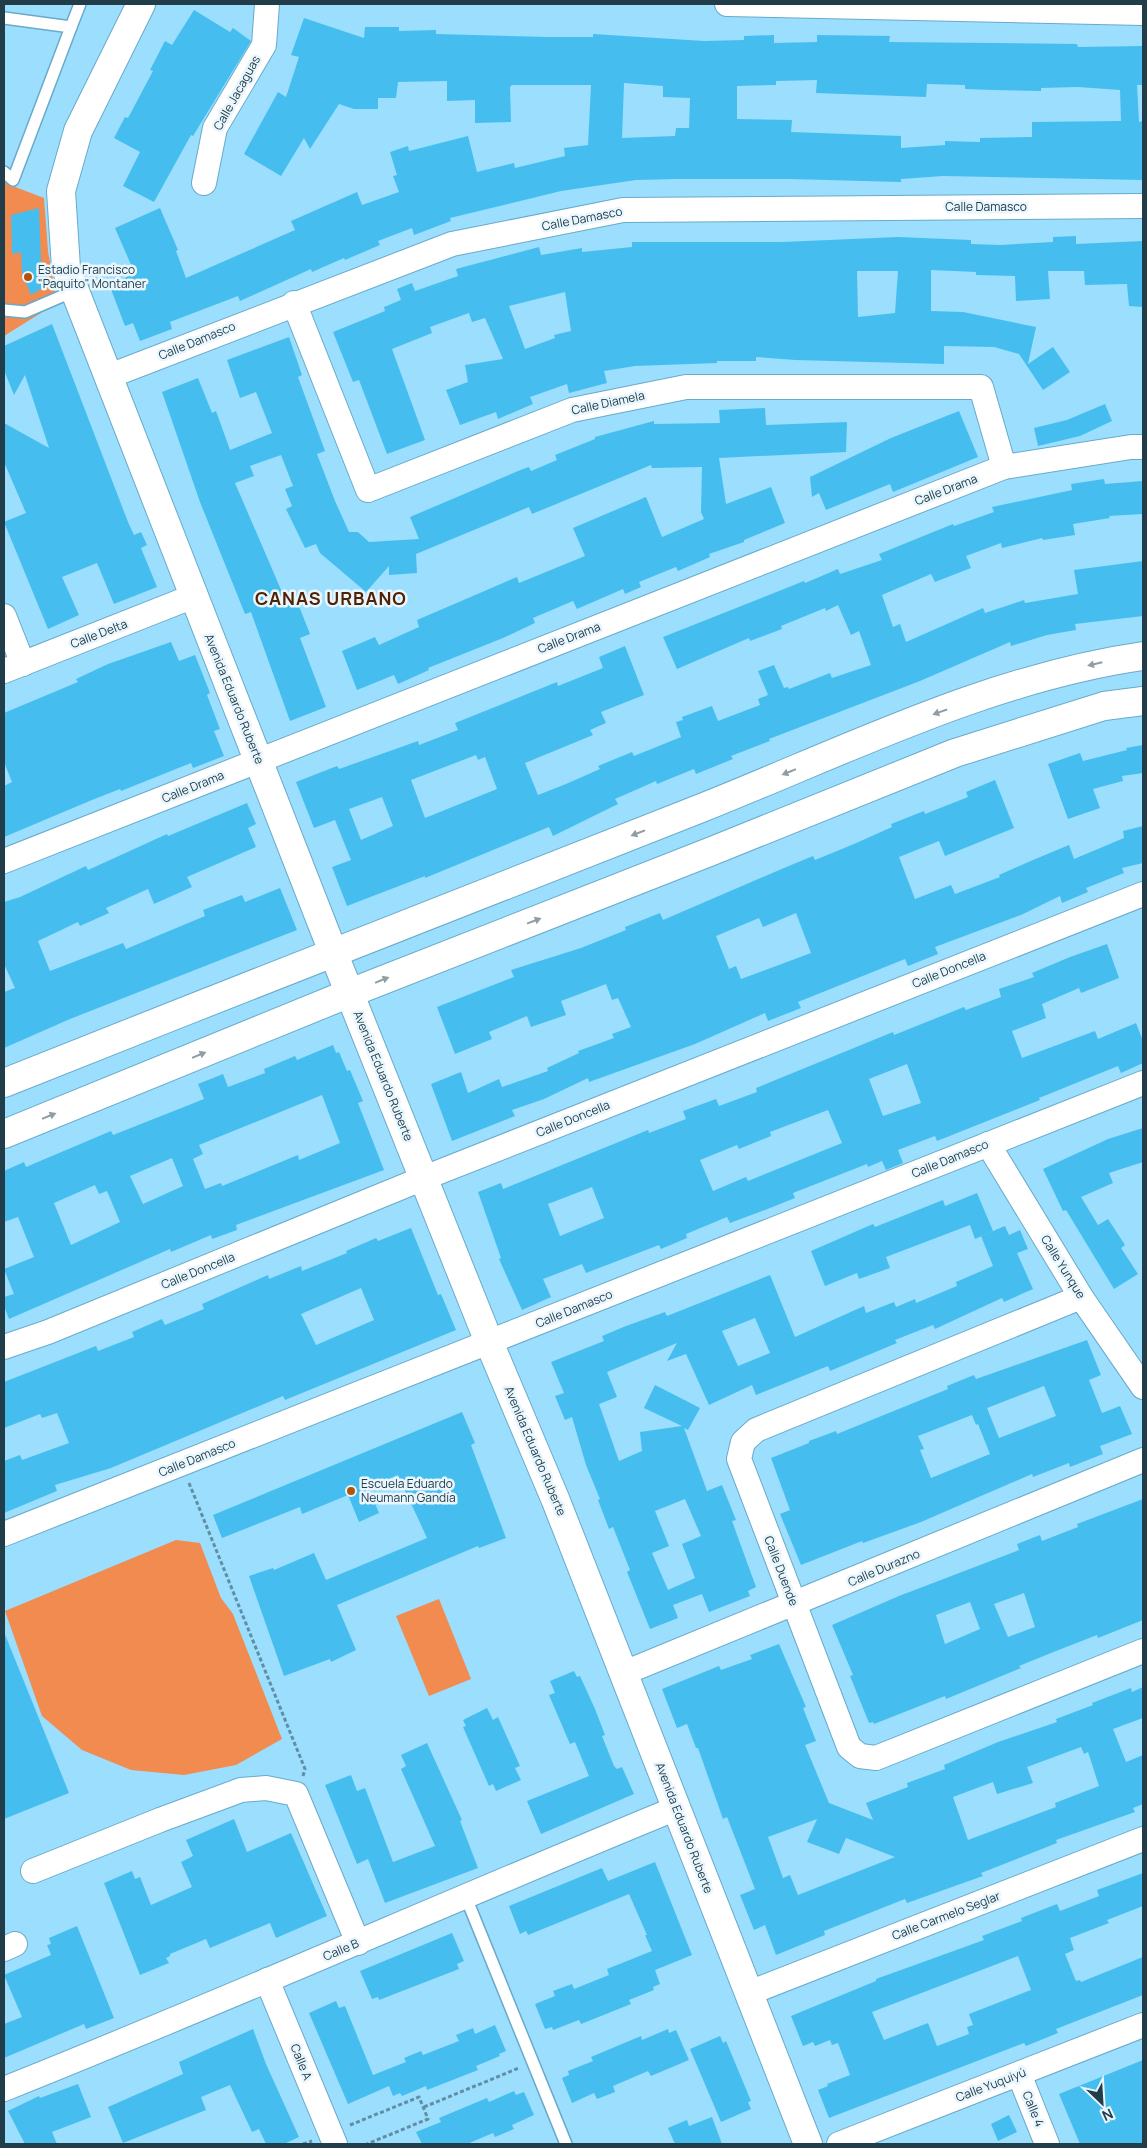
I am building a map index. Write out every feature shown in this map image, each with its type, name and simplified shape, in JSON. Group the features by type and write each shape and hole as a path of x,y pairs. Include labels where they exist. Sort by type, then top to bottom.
{"main road":[{"name":"Avenida Eduardo Ruberte","path":"141,4 78,131 61,191 66,268 333,952 489,1342 556,1501 808,2144"},
{"path":"4,1083 707,806 916,720 1027,682 1098,662 1143,656"},
{"path":"4,1134 350,993 703,855 955,753 1104,706 1143,701"}],"street":[{"name":"Calle Jacaguas","path":"204,182 215,128 264,45 267,4"},
{"path":"727,4 1108,8 1143,13"},
{"name":"Calle Damasco","path":"107,376 294,302 452,244 623,210 1143,206"},
{"name":"Calle Diamela","path":"294,302 368,490 572,410 686,387 981,388 1004,467"},
{"name":"Calle Drama","path":"4,861 1004,467 1131,446 1143,447"},
{"name":"Calle Delta","path":"13,667 194,596"},
{"path":"4,616 13,667"},
{"name":"Calle Doncella","path":"4,1347 57,1329 424,1178 1143,894"},
{"name":"Calle Damasco","path":"4,1534 1143,1083"},
{"name":"Calle Yunque","path":"988,1144 1081,1298 1143,1387"},
{"name":"Calle Duende","path":"1081,1298 756,1430 748,1435 740,1450 741,1467 849,1746 854,1752 868,1758 876,1758 1143,1652"},
{"name":"Calle Durazno","path":"624,1673 794,1605 1143,1460"},
{"path":"33,1871 241,1790 266,1788 296,1794 358,1943"},
{"name":"Calle B","path":"4,2089 137,2036 358,1943 465,1895 677,1808"},
{"name":"Calle Carmelo Seglar","path":"749,1993 1143,1839"},
{"name":"Calle A","path":"267,1980 332,2139"},
{"name":"Calle Yuquiyú","path":"839,2144 1143,2025"},
{"name":"Calle 4","path":"1019,2074 1047,2144"}],"lane":[{"path":"4,172 13,180 80,4"},
{"path":"4,18 71,27"},
{"path":"4,310 24,312 74,291"},
{"path":"465,1895 566,2144"}],"path":[{"path":"188,1480 305,1769 296,1794"},
{"path":"424,2107 534,2062"},
{"path":"303,2144 332,2139 419,2097 428,2119 367,2144"}],"shaded area":[{"name":"Estadio Francisco \"Paquito\" Montaner","path":"4,179 10,185 44,198 48,251 57,303 4,336"},
{"path":"176,1540 200,1543 221,1598 233,1614 282,1739 236,1765 184,1775 131,1770 82,1750 42,1716 5,1611"},
{"path":"439,1599 471,1679 429,1696 396,1616"}],"building":[{"path":"194,10 230,32 233,28 251,41 193,136 191,135 154,202 123,186 140,152 114,138 125,117 128,118 153,71 150,70 165,41 172,45"},
{"path":"304,18 364,38 365,27 399,27 399,31 436,30 436,34 593,37 593,34 704,41 744,40 744,36 774,35 774,43 817,42 817,35 890,36 889,42 1077,44 1078,47 1143,46 1143,85 1137,85 1139,122 1143,121 1143,180 943,176 901,179 901,182 790,179 676,179 636,180 561,191 450,218 451,221 414,235 412,228 378,241 380,245 345,260 344,258 312,272 311,269 240,301 238,296 170,322 172,329 140,341 133,323 125,326 109,284 135,274 115,228 160,208 178,250 176,251 186,278 295,230 291,221 357,192 362,205 399,192 393,176 397,175 390,152 408,146 409,151 468,136 477,172 514,163 515,168 565,156 564,148 588,145 591,85 512,85 510,87 511,122 475,123 475,100 447,101 447,81 398,82 396,98 378,98 378,109 354,109 339,104 310,149 304,138 281,176 244,154 278,92 286,97 299,57 291,55","holes":["817,80 816,93 926,97 927,84 965,85 965,89 993,90 1041,91 1041,88 1078,87 1120,90 1121,121 1032,122 1032,137 980,138 980,142 945,141 945,145 901,148 901,136 791,132 792,120 737,119 737,86 776,85 776,81","624,83 663,86 663,97 690,98 689,128 676,128 675,136 622,138"]},
{"path":"39,208 41,262 49,284 31,295 22,273 21,252 12,254 11,215"},
{"path":"1076,236 1076,244 1143,241 1143,307 1129,306 1127,284 1085,285 1084,271 1048,271 1050,299 1016,301 1015,276 976,275 976,272 931,270 931,311 963,312 1036,327 1028,364 1053,347 1070,372 1043,390 1019,354 994,347 944,346 944,364 795,360 756,357 756,361 717,361 717,363 635,366 604,371 607,383 569,393 567,384 530,397 533,404 498,419 496,412 460,425 446,390 468,382 465,365 503,359 485,318 472,322 469,313 430,327 432,333 392,349 425,440 387,454 359,380 353,382 333,332 385,311 384,307 401,300 397,289 412,283 415,291 458,276 456,269 539,247 541,255 582,248 582,252 632,247 632,242 783,242 898,237 971,240 971,244 1000,245 1053,242 1053,237","holes":["857,271 898,271 895,313 858,317","565,292 571,331 554,335 555,338 525,349 509,306"]},
{"path":"52,324 128,522 134,535 141,532 147,545 141,548 157,587 114,604 97,563 62,577 79,615 48,629 4,522 26,513 4,462 4,423 49,448 25,375 14,395 4,370 4,346"},
{"path":"289,337 302,375 298,377 325,451 317,454 335,501 349,532 358,532 369,542 419,539 410,517 523,469 529,467 531,471 557,460 555,455 595,439 595,437 654,421 654,424 720,423 719,410 765,408 766,425 847,422 846,452 719,458 726,504 771,487 785,523 744,540 744,542 709,554 710,557 678,571 676,567 639,582 641,587 625,594 623,589 577,609 573,601 533,618 535,623 428,668 429,670 398,684 394,675 357,690 342,651 375,637 379,645 419,627 417,620 517,577 519,583 585,556 573,528 646,497 662,537 704,519 701,512 702,467 652,468 651,465 532,514 529,507 416,554 417,573 389,575 389,566 366,592 320,553 316,544 305,548 286,509 292,506 285,489 293,486 281,455 250,466 254,476 235,483 285,599 295,596 310,634 300,638 326,707 290,721 251,612 245,614 200,502 162,392 198,378 212,413 216,411 230,450 272,433 256,392 240,398 227,360"},
{"path":"1105,404 1112,421 1080,436 1038,446 1034,428 1067,420"},
{"path":"959,411 978,457 893,492 890,484 826,510 819,493 812,497 810,477 891,438"},
{"path":"1104,479 1105,484 1143,481 1143,514 1109,516 1110,518 1073,524 1075,535 1043,540 1042,538 1002,548 1001,543 966,556 971,568 935,582 931,574 882,595 893,627 900,624 906,642 983,608 985,613 1024,600 1025,603 1078,594 1074,570 1143,561 1143,616 1075,624 1076,630 1047,635 1011,646 1010,642 920,681 769,739 770,741 731,756 733,759 696,774 694,769 657,784 656,781 615,799 618,804 553,836 549,827 425,878 425,876 347,906 332,867 351,860 335,820 314,828 296,782 337,766 339,769 418,741 419,745 458,730 455,723 557,682 558,686 603,668 599,657 625,646 644,695 601,712 606,723 590,730 593,735 525,763 538,795 600,769 598,766 632,752 634,756 681,737 676,722 683,720 682,717 712,706 718,721 760,705 758,699 768,695 758,671 774,665 784,688 788,687 789,689 830,673 832,678 871,665 859,631 851,635 838,605 826,611 825,608 781,626 782,629 750,641 749,638 677,669 663,637 838,569 840,574 882,560 879,554 953,524 954,526 994,512 992,507 1072,490 1071,484","holes":["476,755 478,760 485,757 497,789 425,818 411,780","382,797 393,826 361,840 349,809"]},
{"path":"171,642 179,661 195,655 210,693 207,695 220,729 214,731 224,756 193,768 191,763 121,791 120,789 4,837 4,786 12,782 4,762 4,713 78,682 76,679 108,664"},
{"path":"1143,745 1143,773 1122,776 1123,781 1093,789 1100,808 1068,819 1048,764 1080,753 1083,761"},
{"path":"995,780 1014,828 945,856 939,841 899,857 915,899 951,885 955,894 1000,877 999,875 1069,845 1074,859 1124,838 1123,831 1143,826 1143,863 1122,868 1124,873 1086,888 1088,892 1062,903 1060,896 1021,915 935,947 938,954 908,966 905,959 798,1002 801,1008 768,1021 765,1013 695,1044 589,1082 588,1078 544,1099 512,1110 515,1116 452,1141 431,1084 461,1072 468,1093 499,1079 502,1087 548,1071 547,1068 579,1053 578,1051 614,1038 612,1034 631,1027 618,998 612,1000 606,984 561,1001 566,1015 531,1027 527,1016 489,1032 492,1039 455,1054 437,1007 514,977 511,970 581,948 626,930 625,927 660,913 663,920 813,856 815,860 854,844 892,827 891,824 924,811 925,814 968,797 966,792","holes":["796,913 811,953 741,979 736,966 729,969 716,936 759,918 763,927"]},
{"path":"247,803 256,824 248,828 256,847 187,877 192,887 154,904 148,889 106,908 109,913 80,926 78,922 38,941 50,971 123,943 126,949 205,916 203,910 242,895 245,902 280,888 297,930 70,1019 4,1048 4,992 15,988 4,964 4,902 20,897 86,866 88,870 167,834 168,836"},
{"path":"1107,944 1119,978 1081,993 1079,988 1042,1004 1046,1018 1012,1031 1022,1058 1095,1031 1098,1039 1136,1023 1143,1041 1143,1063 1121,1073 1118,1066 1039,1098 1040,1100 937,1141 935,1136 898,1150 903,1163 886,1170 882,1161 868,1167 867,1164 793,1193 795,1198 765,1210 730,1223 727,1217 686,1234 687,1238 661,1249 659,1245 586,1273 582,1264 543,1279 551,1297 522,1310 499,1259 501,1258 478,1192 501,1183 503,1189 648,1130 649,1133 686,1119 683,1111 716,1099 719,1106 757,1092 756,1088 893,1032 894,1035 964,1007 966,1010 1001,997 999,989 1034,977 1032,973","holes":["907,1064 921,1103 883,1116 869,1079","828,1110 842,1143 748,1181 746,1177 713,1191 700,1160 737,1145 739,1149 771,1136 770,1132","592,1187 604,1218 560,1236 548,1204"]},
{"path":"333,1045 336,1053 339,1052 347,1071 350,1070 363,1101 358,1103 384,1170 236,1225 237,1230 212,1239 211,1235 171,1252 170,1249 9,1319 4,1306 4,1297 14,1294 4,1269 34,1257 18,1217 4,1222 4,1171 24,1162 26,1167 111,1131 113,1135 204,1099 198,1084 223,1074 228,1087 265,1073 264,1069 295,1056 297,1060","holes":["322,1095 340,1143 299,1160 298,1155 222,1186 221,1183 205,1189 193,1159 203,1154 199,1145","172,1158 183,1186 143,1204 130,1176","95,1185 99,1194 107,1191 120,1222 71,1245 54,1203"]},
{"path":"1143,1128 1143,1162 1109,1173 1113,1183 1081,1197 1098,1225 1108,1219 1125,1245 1121,1248 1138,1274 1114,1289 1066,1210 1063,1211 1043,1169 1108,1139"},
{"path":"977,1193 993,1231 975,1239 970,1225 886,1257 890,1268 859,1279 857,1273 825,1286 811,1251 873,1224 875,1227 943,1200 945,1206"},
{"path":"1005,1226 1009,1235 1020,1230 1028,1249 1017,1253 1033,1289 1004,1302 1002,1298 935,1329 933,1325 895,1340 897,1343 830,1371 828,1366 756,1395 752,1385 709,1405 686,1354 667,1361 677,1343 607,1372 617,1397 599,1404 619,1461 642,1451 640,1432 682,1426 644,1408 655,1385 700,1408 688,1430 684,1428 707,1491 722,1485 736,1520 732,1521 756,1587 748,1591 750,1596 709,1612 702,1594 673,1605 678,1618 650,1629 627,1572 630,1570 613,1527 609,1529 598,1500 600,1499 586,1465 572,1417 565,1420 555,1396 564,1393 551,1362 604,1341 602,1336 626,1326 665,1312 667,1316 770,1275 795,1337 864,1306 866,1313 894,1302 896,1307 915,1299 916,1303 957,1286 956,1282 993,1266 981,1236","holes":["755,1318 770,1353 738,1366 722,1331","685,1499 701,1536 682,1544 695,1578 668,1590 652,1553 669,1546 655,1511"]},
{"path":"411,1228 438,1295 441,1294 456,1330 285,1400 283,1396 111,1468 55,1485 57,1491 4,1513 4,1461 20,1455 22,1460 69,1443 57,1413 42,1418 40,1414 4,1428 4,1382 96,1346 98,1351 134,1337 132,1332 162,1319 165,1325 204,1309 202,1304 268,1275 269,1279 301,1266 302,1271 347,1253 346,1251 376,1238 378,1241","holes":["361,1288 374,1320 316,1345 301,1314"]},
{"path":"1087,1340 1101,1375 1089,1380 1102,1413 1120,1406 1132,1434 1100,1446 1103,1454 1070,1467 1069,1463 1033,1477 1032,1474 921,1522 863,1543 862,1541 801,1565 780,1514 790,1510 771,1458 809,1443 809,1441 836,1431 837,1434 948,1389 947,1386 974,1375 976,1379","holes":["1044,1386 1056,1416 999,1438 987,1408","972,1415 976,1425 978,1424 990,1454 931,1478 920,1450 924,1449 918,1436"]},
{"path":"462,1412 475,1443 471,1445 506,1538 479,1548 478,1546 337,1605 356,1650 331,1662 330,1659 284,1676 249,1576 273,1568 274,1570 314,1553 326,1580 427,1538 398,1475 368,1487 379,1513 359,1522 348,1495 302,1514 300,1507 222,1538 213,1515"},
{"path":"1143,1499 1143,1620 1098,1638 1097,1635 1056,1651 1019,1666 1021,1668 946,1699 945,1696 874,1724 873,1722 869,1723 850,1676 853,1675 832,1625 899,1596 1019,1550 1017,1544 1040,1535 1042,1541 1078,1527 1077,1524","holes":["1024,1593 1035,1627 1008,1637 994,1604","970,1602 980,1629 945,1644 936,1615"]},
{"path":"4,1632 69,1793 4,1819"},
{"path":"779,1644 806,1707 803,1708 816,1741 805,1745 829,1803 873,1820 866,1803 908,1787 907,1783 945,1769 944,1765 998,1742 1057,1722 1056,1719 1131,1688 1132,1692 1143,1687 1143,1718 1113,1729 1126,1762 1143,1755 1143,1804 1133,1808 1135,1812 1056,1840 1057,1843 981,1873 983,1876 907,1903 905,1899 824,1931 825,1935 776,1955 765,1925 754,1930 740,1895 755,1889 727,1817 723,1819 698,1748 696,1748 687,1724 677,1728 662,1689 719,1666 721,1670 752,1659 750,1655","holes":["1081,1747 1084,1754 1088,1752 1099,1786 1055,1803 1056,1807 968,1840 953,1797 993,1782 997,1794 1033,1783 1027,1767","817,1819 807,1842 839,1854 846,1838 895,1857 798,1895 790,1875 783,1878 768,1837"]},
{"path":"574,1671 577,1677 580,1676 595,1709 605,1735 602,1736 614,1766 617,1769 622,1767 634,1794 541,1834 527,1801 589,1776 575,1742 570,1744 549,1695 555,1693 550,1681"},
{"path":"487,1708 493,1720 498,1717 520,1766 515,1768 521,1780 496,1791 493,1784 489,1786 463,1727 466,1726 463,1720"},
{"path":"427,1743 462,1820 460,1821 478,1868 385,1903 368,1859 357,1864 325,1785 351,1775 357,1791 365,1788 393,1862 435,1846 401,1769 406,1766 401,1755"},
{"path":"234,1819 247,1852 291,1833 327,1916 276,1938 270,1923 210,1948 206,1939 170,1954 166,1958 169,1963 140,1975 104,1883 132,1871 135,1879 140,1877 151,1905 192,1887 181,1862 193,1856 186,1840"},
{"path":"655,1862 692,1955 655,1970 660,1984 653,1987 654,1990 629,2000 631,2004 581,2024 579,2020 553,2030 552,2027 545,2029 535,2004 555,1996 553,1991 572,1984 574,1989 609,1975 607,1969 652,1951 629,1894 528,1935 526,1931 520,1934 509,1906 602,1868 608,1881"},
{"path":"1143,1873 1143,1906 1107,1920 1109,1923 1070,1938 1074,1950 1065,1954 1076,1981 1080,1980 1081,1982 1143,1957 1143,1995 1056,2029 1058,2033 1026,2046 1024,2043 829,2118 818,2090 828,2086 827,2084 850,2075 838,2043 832,2045 830,2040 815,2046 813,2042 803,2046 791,2016 876,1981 876,1979 984,1940 982,1936 1022,1921 1021,1918 1057,1904 1060,1911 1099,1896 1097,1890","holes":["1018,1956 1031,1990 969,2014 973,2025 967,2027 969,2034 937,2046 928,2023 884,2040 872,2012"]},
{"path":"77,1926 114,2018 86,2029 84,2024 4,2058 4,2024 22,2017 4,1975 51,1955 47,1945 51,1944 49,1938"},
{"path":"452,1933 464,1961 457,1964 459,1969 379,2000 378,1997 372,1999 360,1971"},
{"path":"336,2001 339,2008 345,2006 373,2075 406,2062 404,2058 421,2051 423,2055 459,2041 456,2035 473,2028 475,2034 495,2025 506,2051 499,2054 500,2056 476,2066 478,2070 427,2090 426,2086 402,2096 400,2093 393,2096 389,2086 348,2104 309,2013"},
{"path":"253,2029 266,2064 299,2137 284,2144 266,2144 259,2129 252,2132 230,2085 201,2097 206,2110 123,2143 108,2107 183,2074 179,2062"},
{"path":"668,2029 669,2033 676,2030 689,2060 651,2076 648,2071 613,2086 615,2092 597,2099 594,2093 572,2103 562,2078 569,2075 568,2071 593,2061 591,2057 641,2036 642,2040"},
{"path":"720,2036 723,2043 726,2041 751,2101 748,2102 751,2109 721,2122 690,2049"},
{"path":"1143,2060 1143,2144 1080,2144 1059,2094"},
{"path":"78,2084 91,2117 52,2132 57,2144 25,2144 8,2111 39,2096 40,2098"},
{"path":"514,2091 516,2095 524,2092 534,2115 512,2125 514,2129 495,2137 493,2133 467,2144 422,2144 416,2132 441,2122 439,2118 487,2098 489,2102"},
{"path":"1009,2115 1017,2132 998,2141 991,2124"},
{"path":"712,2117 722,2144 675,2144 668,2128 687,2120 689,2126"}],"place":[{"name":"Estadio Francisco \"Paquito\" Montaner","path":"28,277"},
{"name":"Escuela Eduardo Neumann Gandía","path":"351,1491"}],"district":[{"name":"CANAS URBANO","path":"331,599"}]}
